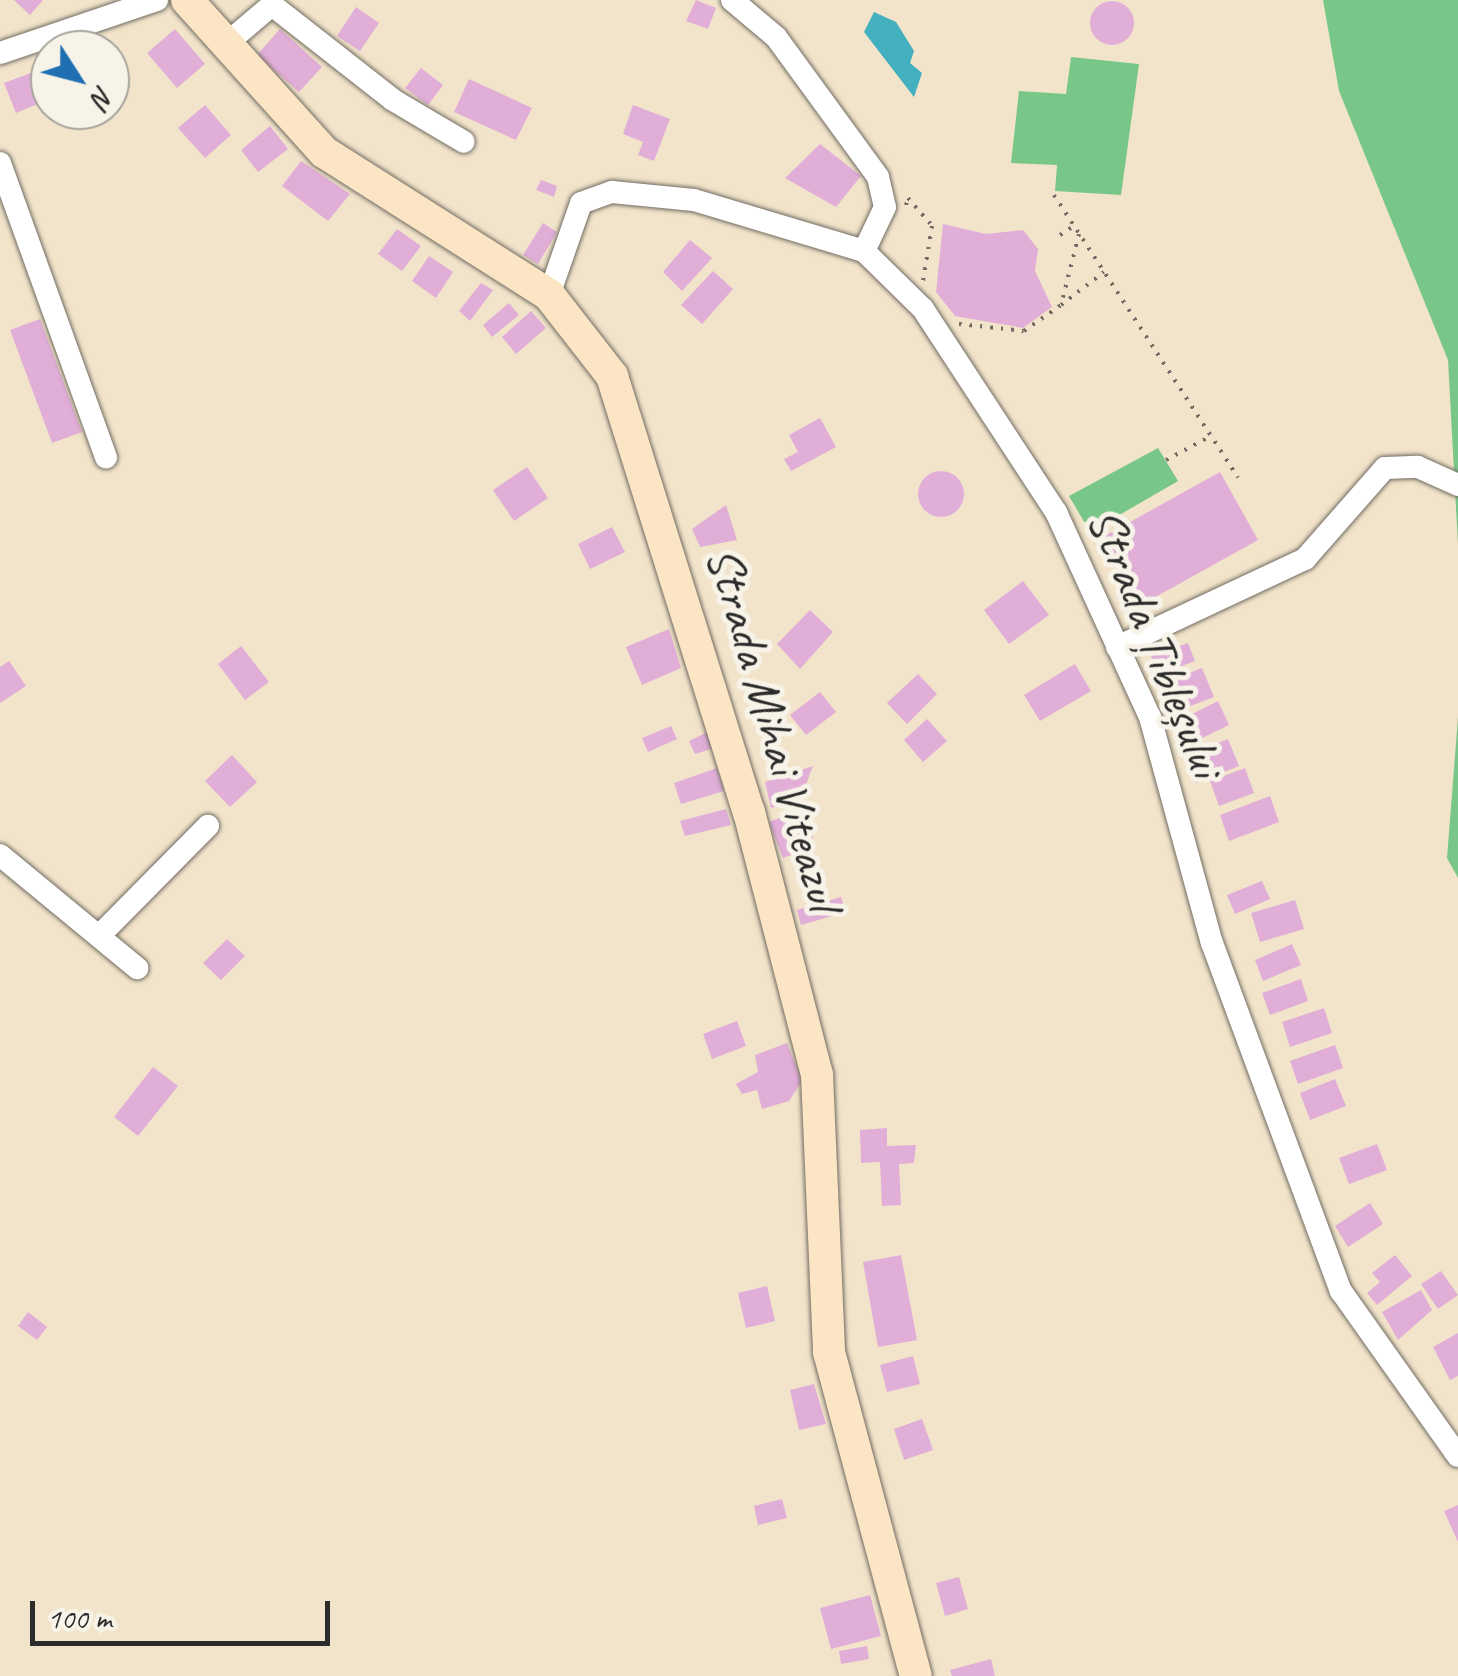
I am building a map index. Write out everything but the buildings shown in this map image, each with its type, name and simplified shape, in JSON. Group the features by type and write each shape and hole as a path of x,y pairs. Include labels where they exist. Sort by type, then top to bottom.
{"main road":[{"name":"Strada Mihai Viteazul","path":"186,0 324,152 549,295 594,343 626,407 749,812 817,1075 829,1352 916,1676"}],"street":[{"path":"0,53 157,0"},
{"path":"732,0 776,37 878,177 885,207 864,251"},
{"path":"226,44 272,6 393,100 464,142"},
{"path":"0,162 106,458"},
{"name":"Strada Țibleșului","path":"549,295 581,203 593,194 694,200 864,251 923,309 1056,512 1150,717 1212,943 1303,1208 1341,1291 1458,1456"},
{"path":"1117,646 1304,559 1385,468 1418,467 1458,485"},
{"path":"99,936 208,826"},
{"path":"0,855 137,968"}],"path":[{"path":"1054,195 1238,477"},
{"path":"902,216 908,198 932,226 922,284 933,298"},
{"path":"1060,235 1074,226"},
{"path":"1061,305 1079,234"},
{"path":"953,324 1024,332 1104,272"},
{"path":"1166,460 1211,436"}],"green space":[{"path":"1323,0 1458,0 1458,545 1448,360 1339,91"},
{"path":"1071,57 1139,64 1121,195 1055,191 1057,165 1011,163 1019,91 1066,94"},
{"path":"1158,448 1178,481 1090,532 1069,496"},
{"path":"1458,717 1458,878 1447,858"}],"water":[{"path":"874,12 896,22 914,51 910,63 922,73 914,97 864,32"}]}
